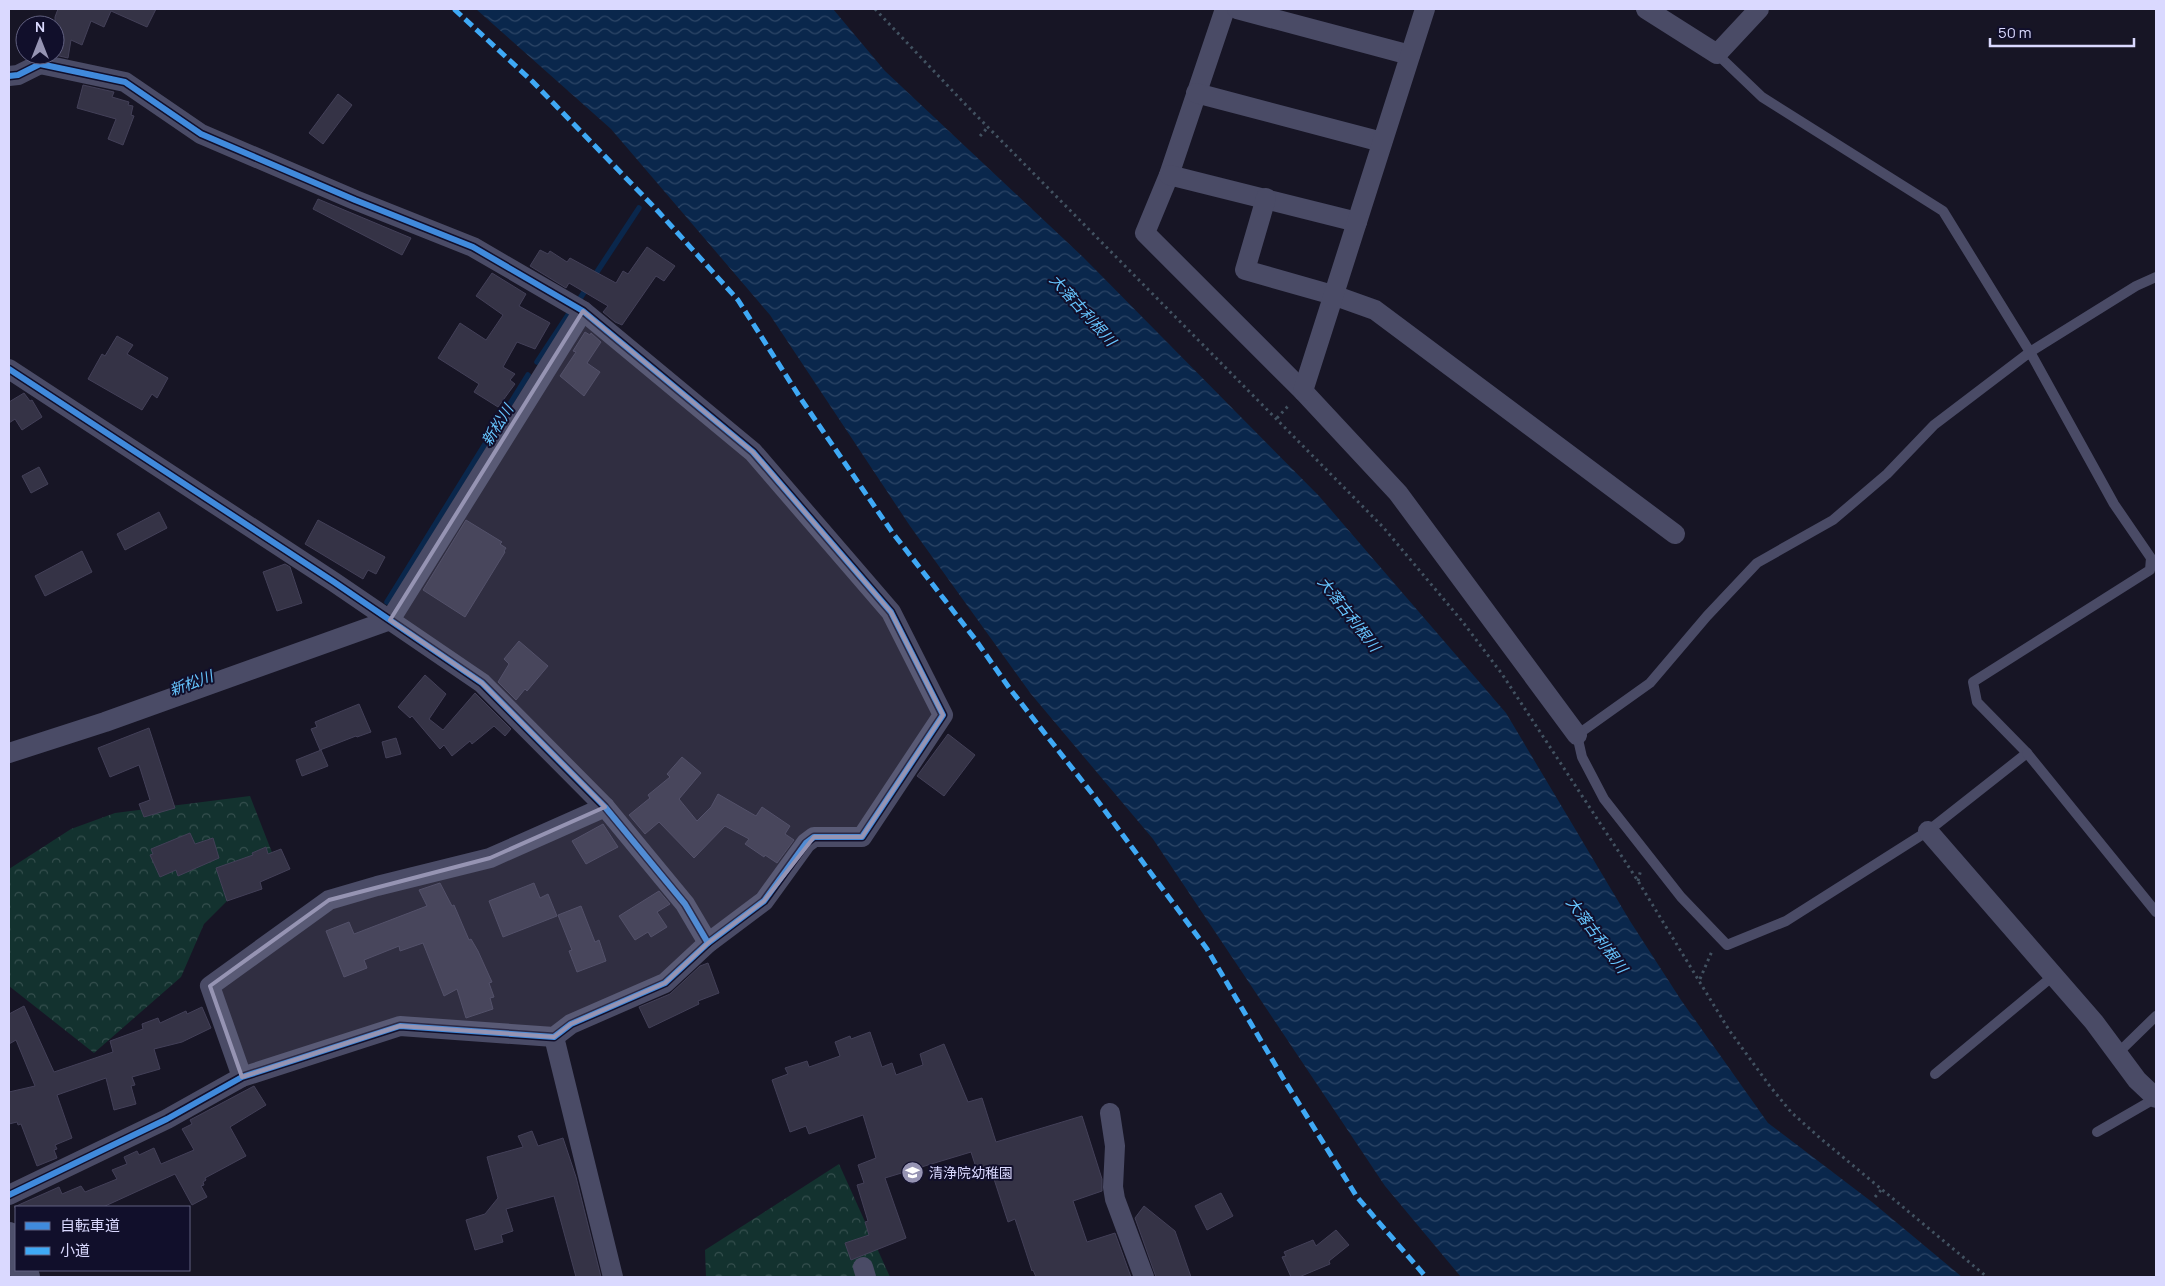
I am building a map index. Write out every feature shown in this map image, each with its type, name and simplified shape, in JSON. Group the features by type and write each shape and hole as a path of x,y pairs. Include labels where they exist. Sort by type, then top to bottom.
{"main road":[{"path":"9,1236 15,1251"}],"street":[{"path":"1224,9 1169,174 1146,233 1303,391 1398,493 1577,736"},
{"path":"1237,9 1410,55"},
{"path":"1303,391 1425,9"},
{"path":"1646,9 1717,54 1759,9"},
{"path":"9,76 18,75 40,64 125,82 200,134 355,200 474,247 583,311 754,452 891,612 943,715 862,837 814,837 806,843 764,901 708,943 665,983 571,1024 554,1037 400,1026 242,1077 167,1119 9,1195"},
{"path":"1196,93 1382,142"},
{"path":"1169,174 1356,222"},
{"path":"1266,198 1245,270 1333,295 1375,310 1675,534"},
{"path":"9,752 105,722 390,620 583,311"},
{"path":"9,369 390,620 482,683 605,807 685,904 708,943"},
{"path":"242,1077 210,986 329,900 490,858 605,807"},
{"path":"1928,831 2094,1022 2137,1080 2156,1098"},
{"path":"554,1037 613,1277"},
{"path":"1110,1113 1115,1146 1115,1199 1144,1277"}],"lane":[{"path":"1717,54 1762,98 1943,211 2030,352 2114,504 2151,558 2150,570 1973,682 1976,702 2027,753 2156,912"},
{"path":"2027,753 1928,831 1786,921 1727,944 1681,897 1604,799 1582,757 1577,736 1650,683 1707,616 1757,563 1833,520 1887,474 1934,426 2030,352 2136,286 2156,277"},
{"path":"1935,1074 2053,976"},
{"path":"2117,1054 2156,1016"},
{"path":"2097,1132 2156,1098"}],"path":[{"path":"875,9 988,127 1382,527 1462,621 1502,674 1638,881 1729,1030 1769,1085 1791,1112 1987,1277"},
{"path":"980,136 988,127"},
{"path":"1699,980 1707,960 1722,938"},
{"path":"1875,1197 1882,1189"}],"highlighted area":[{"path":"583,311 753,452 891,612 943,715 862,837 814,837 764,901 708,943 665,983 571,1024 554,1037 400,1026 242,1077 210,986 329,900 490,858 605,807 482,683 390,620"}],"green space":[{"path":"250,796 273,855 204,924 181,977 94,1053 9,986 9,869 71,829 115,813"},
{"path":"839,1164 890,1277 706,1277 705,1250"}],"water":[{"name":"大落古利根川","path":"476,9 833,9 885,71 1083,257 1319,496 1506,713 1630,921 1681,1000 1768,1123 1872,1202 1962,1277 1461,1277 1385,1186 1153,839 1031,694 910,526 770,315 611,129"}],"building":[{"path":"58,9 156,9 147,27 111,11 104,27 91,21 82,45 71,40 68,58 65,57 65,15 56,15"},
{"path":"83,85 114,92 112,97 129,102 128,105 133,106 131,115 134,116 123,145 108,139 116,119 77,108"},
{"path":"338,94 352,105 323,144 309,133"},
{"path":"318,199 411,238 402,255 313,209"},
{"path":"647,247 675,266 664,281 656,276 622,325 603,312 608,306 569,283 566,288 530,266 540,250 548,254 550,251 567,262 570,258 616,283 623,271 628,274"},
{"path":"492,273 526,294 519,306 550,323 535,349 517,342 503,367 515,374 510,380 515,384 498,407 474,392 479,384 438,358 460,323 486,340 503,315 476,296"},
{"path":"585,332 590,335 591,333 601,342 587,363 600,372 584,396 560,376 576,352 573,351"},
{"path":"117,336 133,345 127,354 168,378 157,398 152,394 142,410 88,379 102,354 105,356"},
{"path":"24,393 30,401 32,400 42,417 22,430 15,419 9,423 9,402"},
{"path":"39,467 48,484 31,493 22,476"},
{"path":"159,512 167,528 125,550 117,534"},
{"path":"318,520 385,557 376,574 368,570 363,579 305,544"},
{"path":"466,520 502,542 500,544 506,548 465,617 423,590"},
{"path":"82,551 92,572 45,596 35,576"},
{"path":"285,564 290,567 302,603 277,611 263,572"},
{"path":"519,641 548,666 527,691 525,689 516,700 498,682 509,664 504,659"},
{"path":"425,675 446,694 429,719 443,730 475,693 511,729 505,736 494,726 472,744 470,741 452,756 444,745 440,749 412,716 410,718 398,707"},
{"path":"359,704 371,732 320,750 311,729 317,727 315,722"},
{"path":"149,728 175,808 144,817 139,804 150,800 139,765 110,777 98,748"},
{"path":"948,734 975,755 944,796 917,776"},
{"path":"396,738 401,754 386,758 382,742"},
{"path":"321,750 328,766 302,776 296,760"},
{"path":"682,757 701,773 679,799 697,821 711,807 718,794 756,816 762,807 790,826 785,834 794,840 777,863 745,844 749,839 725,826 694,858 659,822 645,834 629,815 650,798 648,795 670,777 667,774"},
{"path":"603,824 618,847 586,864 572,841"},
{"path":"190,833 195,844 213,838 219,858 178,876 176,870 160,877 150,855 153,854 151,849"},
{"path":"266,847 268,854 281,849 290,869 260,882 262,889 227,901 216,868 253,855 252,853"},
{"path":"440,883 452,906 454,905 469,940 471,939 478,951 492,982 489,983 494,997 490,998 493,1009 466,1018 457,989 444,996 423,943 400,951 399,946 364,960 367,968 344,977 326,931 349,922 354,934 427,906 419,890"},
{"path":"534,883 540,898 548,894 557,916 503,937 489,901"},
{"path":"659,891 670,904 657,912 667,927 651,937 648,932 635,940 619,916"},
{"path":"581,906 595,942 599,940 606,961 577,972 569,951 572,950 558,915"},
{"path":"708,963 719,993 698,1001 699,1004 649,1028 639,1007 670,994 700,966"},
{"path":"24,1006 54,1072 113,1052 110,1041 143,1029 142,1024 158,1018 160,1023 186,1011 187,1014 202,1007 211,1028 182,1042 154,1049 160,1069 132,1077 135,1085 131,1086 136,1104 114,1110 106,1078 57,1095 72,1138 55,1145 57,1149 54,1150 57,1158 37,1166 21,1124 18,1125 17,1122 9,1124 9,1092 35,1086 16,1040 9,1044 9,1014"},
{"path":"870,1032 882,1067 892,1063 896,1075 923,1065 920,1054 944,1044 968,1102 982,1098 996,1142 1082,1116 1102,1179 1102,1191 1073,1201 1087,1242 1115,1233 1131,1277 1036,1277 1032,1271 1015,1219 1008,1222 993,1176 980,1180 971,1152 885,1178 906,1238 851,1260 845,1243 869,1235 865,1222 868,1221 857,1185 864,1183 858,1165 876,1158 863,1115 809,1134 806,1126 790,1132 772,1080 788,1074 785,1068 807,1061 809,1067 840,1056 835,1042 850,1036 851,1039"},
{"path":"254,1086 266,1105 230,1127 246,1156 205,1178 204,1185 201,1186 207,1197 192,1205 175,1174 105,1206 16,1206 59,1187 62,1194 81,1186 85,1192 117,1179 112,1170 127,1164 124,1157 137,1151 139,1155 154,1148 161,1164 194,1150 182,1129 192,1124 190,1120"},
{"path":"532,1131 538,1146 563,1138 576,1177 601,1277 576,1277 554,1196 506,1209 513,1231 501,1235 503,1242 475,1250 466,1220 485,1214 498,1198 487,1157 523,1147 518,1136"},
{"path":"1221,1193 1233,1216 1207,1230 1195,1206"},
{"path":"1144,1206 1175,1231 1191,1277 1156,1277 1135,1218"},
{"path":"1336,1230 1349,1245 1329,1261 1330,1264 1299,1277 1291,1277 1282,1257 1286,1256 1284,1252 1313,1240 1316,1246"}],"waterway":[{"name":"新松川","path":"593,278 639,208"},
{"name":"新松川","path":"579,300 588,286"},
{"name":"新松川","path":"537,362 568,315"},
{"name":"新松川","path":"387,602 528,375"}],"marked path":[{"path":"454,9 532,81 656,209 738,300 801,399 892,532 975,639 1010,689 1094,796 1207,949 1283,1078 1357,1197 1426,1277"}],"cycle path":[{"path":"9,76 18,75 40,64 125,82 201,134 355,200 473,247 583,311 753,452 891,612 943,715 862,837 814,837 806,843 764,901 708,943 665,983 571,1024 554,1037 400,1026 242,1077 167,1119 9,1195"},
{"path":"9,369 334,582 482,683 605,807 685,904 708,943"}],"place":[{"name":"清浄院幼稚園","path":"913,1172"}]}
